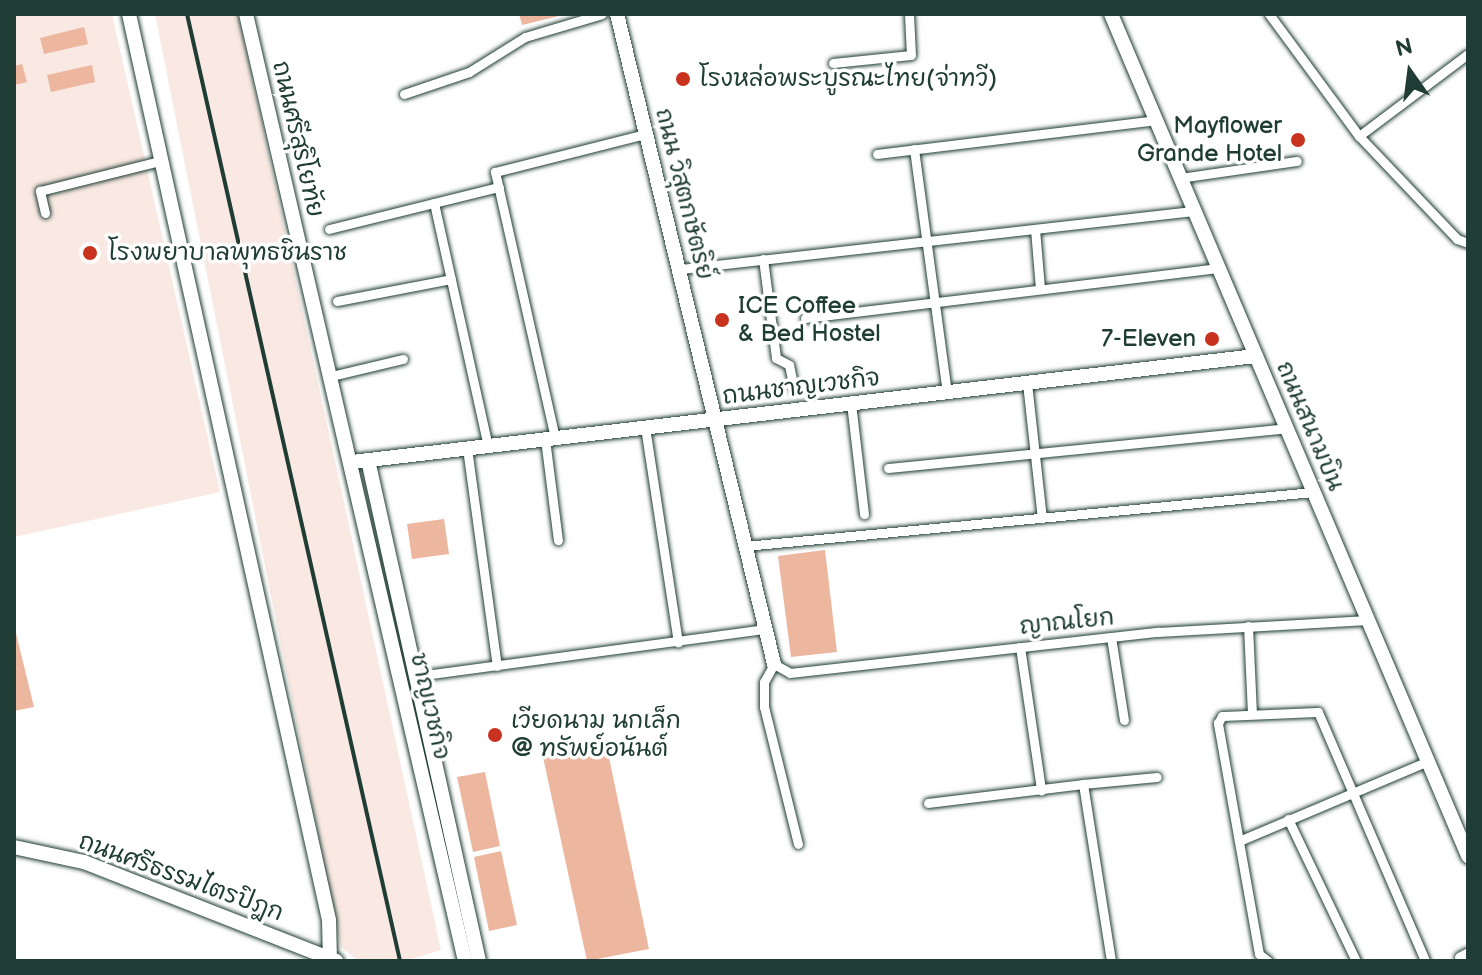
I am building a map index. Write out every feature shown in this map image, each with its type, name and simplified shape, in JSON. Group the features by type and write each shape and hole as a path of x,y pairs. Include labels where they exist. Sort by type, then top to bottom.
{"street":[{"path":"129,14 329,920 332,960"},
{"name":"ถนนศรีสุริโยทัย","path":"246,14 352,462"},
{"path":"404,94 469,72 525,37 602,14"},
{"name":"ถนน วิสุตกษัตริย์","path":"617,14 774,664"},
{"path":"833,63 911,55 909,14"},
{"name":"ถนนสนามบิน","path":"1111,14 1468,856"},
{"path":"1269,14 1359,136 1457,239 1468,243"},
{"path":"1359,136 1468,54"},
{"path":"877,154 1157,120"},
{"path":"558,540 550,438 495,172 645,134"},
{"path":"914,149 947,392"},
{"path":"45,213 40,191 163,160"},
{"path":"1180,178 1297,161"},
{"path":"329,229 499,187"},
{"path":"434,203 488,446"},
{"path":"681,269 1193,211"},
{"path":"1035,229 1040,289"},
{"path":"763,259 776,358 789,365 794,389"},
{"path":"805,318 1218,268"},
{"path":"337,301 451,279"},
{"name":"ถนนชาญเวชกิจ","path":"352,462 1256,356"},
{"path":"331,376 403,359"},
{"path":"1027,383 1042,518"},
{"path":"851,403 864,514"},
{"path":"645,427 678,642"},
{"path":"888,468 1287,428"},
{"path":"467,448 497,666"},
{"path":"368,460 479,961"},
{"name":"ชาญเวชกิจ","path":"352,462 465,961"},
{"path":"745,546 1313,492"},
{"name":"ญาณโยก","path":"774,664 790,673 1111,637 1368,620"},
{"path":"1248,626 1252,714"},
{"path":"417,676 765,629"},
{"path":"1111,637 1124,720"},
{"path":"1020,647 1041,790"},
{"path":"774,664 764,682 764,707 798,844"},
{"path":"1268,961 1259,954 1218,723 1222,716 1318,712 1425,961"},
{"path":"1239,841 1428,761"},
{"path":"928,803 1157,777"},
{"path":"1083,784 1111,961"},
{"path":"1288,819 1356,961"},
{"name":"ถนนศรีธรรมไตรปิฎก","path":"14,847 84,862 332,960"}],"shaded area":[{"name":"โรงพยาบาลพุทธชินราช","path":"14,14 112,14 220,492 14,537"},
{"path":"155,14 238,14 441,950 405,961 358,961 341,947"}],"building":[{"path":"519,14 563,14 563,15 522,25"},
{"path":"84,27 88,44 44,54 40,38"},
{"path":"22,64 27,82 14,85 14,66"},
{"path":"92,65 95,82 51,92 47,75"},
{"path":"444,519 449,554 412,559 407,524"},
{"path":"825,550 837,652 791,657 778,556"},
{"path":"14,625 34,707 14,711"},
{"path":"606,743 649,949 587,961 543,757"},
{"path":"485,772 500,846 473,852 457,777"},
{"path":"501,851 517,925 489,931 474,857"}],"railway":[{"path":"187,14 400,961"}],"place":[{"name":"โรงหล่อพระบูรณะไทย(จ่าทวี)","path":"683,79"},
{"name":"Mayflower Grande Hotel","path":"1298,140"},
{"name":"โรงพยาบาลพุทธชินราช","path":"90,253"},
{"name":"ICE Coffee & Bed Hostel","path":"722,320"},
{"name":"7-Eleven","path":"1212,339"},
{"name":"เวียดนาม นกเล็ก @ ทรัพย์อนันต์","path":"495,735"}]}
